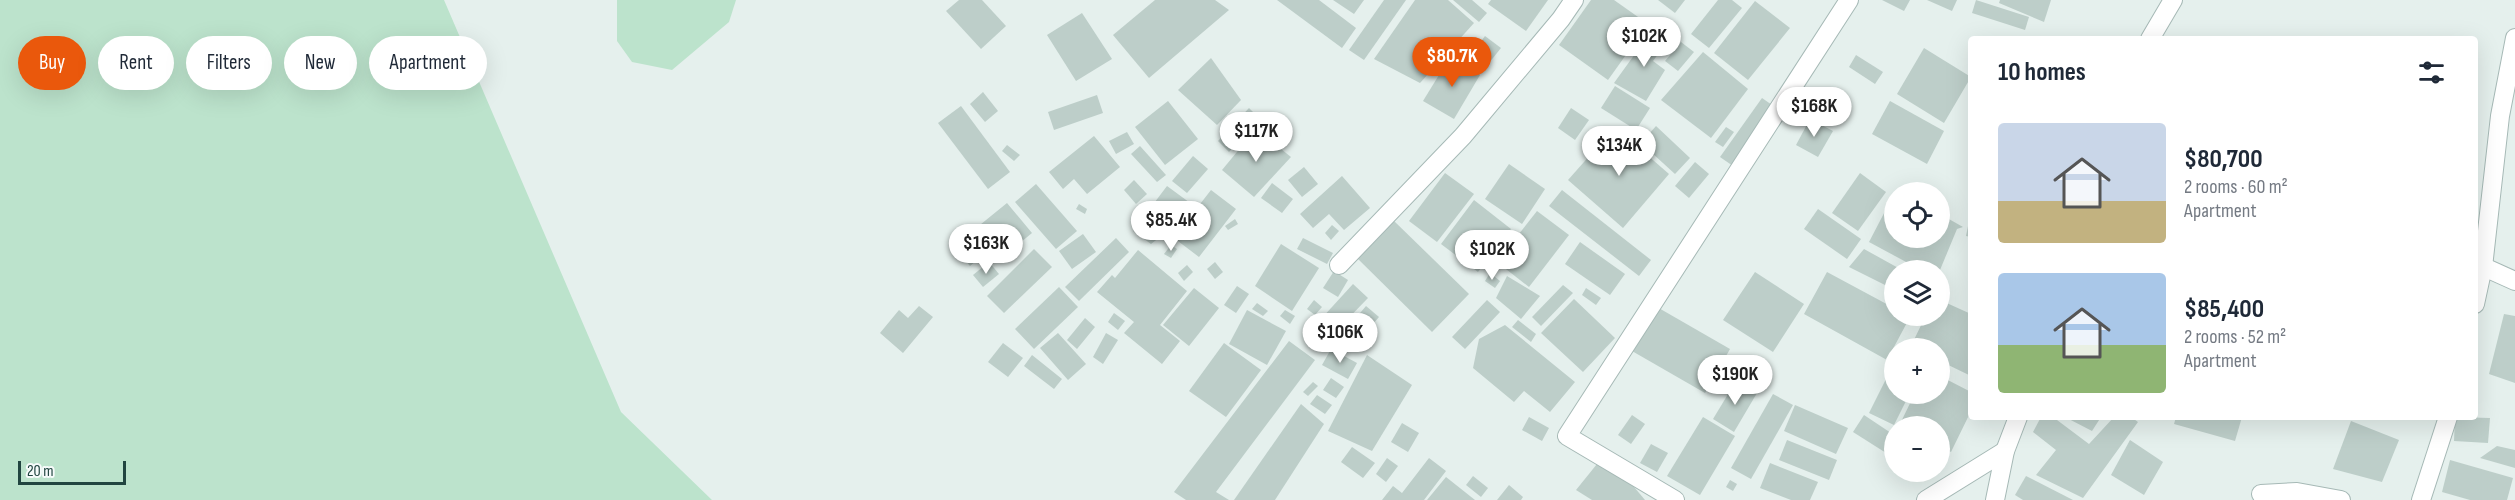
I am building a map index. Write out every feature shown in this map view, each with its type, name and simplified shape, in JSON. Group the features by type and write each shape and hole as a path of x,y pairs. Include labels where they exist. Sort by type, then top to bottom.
{"street":[{"path":"1339,265 1463,136 1561,19 1574,0"},
{"path":"1675,500 1566,436 1849,0"},
{"path":"2152,36 2173,0"},
{"path":"2515,38 2500,116 2479,265 2515,280"},
{"path":"1995,500 2005,451 2017,420"},
{"path":"2421,500 2447,420"},
{"path":"1926,500 2005,451"},
{"path":"2261,494 2296,492 2340,500"}],"green space":[{"path":"0,0 444,0 459,36 369,36 369,90 483,90 621,412 712,500 0,500"},
{"path":"617,0 736,0 729,22 672,70 632,62 617,41"}],"building":[{"path":"959,0 982,0 1006,26 981,49 946,11"},
{"path":"1155,0 1215,0 1229,10 1149,78 1113,35"},
{"path":"1277,0 1319,0 1356,28 1342,48"},
{"path":"1333,0 1364,0 1354,14"},
{"path":"1384,0 1406,0 1364,60 1349,50"},
{"path":"1415,0 1448,0 1474,23 1420,83 1374,59"},
{"path":"1453,0 1472,0 1487,13 1479,22"},
{"path":"1491,0 1548,0 1526,31 1488,4"},
{"path":"1591,0 1614,0 1648,24 1608,80 1559,45"},
{"path":"1658,0 1685,0 1675,13"},
{"path":"1718,0 1732,0 1742,8 1709,48 1691,34"},
{"path":"1882,0 1910,0 1904,11"},
{"path":"1927,0 1957,0 1952,11"},
{"path":"1976,0 2029,17 2025,30 1972,13"},
{"path":"2000,0 2051,0 2044,22 1999,3"},
{"path":"1755,1 1790,28 1748,80 1714,53"},
{"path":"1082,13 1112,59 1076,81 1047,35"},
{"path":"1653,29 1668,41 1653,61 1665,70 1646,101 1614,83"},
{"path":"1485,36 1501,48 1485,68 1470,56"},
{"path":"1681,42 1694,52 1678,71 1665,61"},
{"path":"1924,48 1968,75 1968,82 1944,123 1897,94"},
{"path":"1703,52 1748,89 1711,138 1661,100"},
{"path":"1856,55 1883,72 1875,84 1849,67"},
{"path":"1450,57 1480,75 1454,119 1423,101"},
{"path":"1211,58 1241,100 1217,125 1178,90"},
{"path":"1615,86 1650,108 1636,130 1601,108"},
{"path":"983,92 998,111 985,122 970,104"},
{"path":"1097,95 1103,113 1054,130 1048,112"},
{"path":"1762,98 1775,107 1733,166 1720,157"},
{"path":"1168,101 1198,139 1165,165 1135,127"},
{"path":"1890,101 1944,131 1927,164 1872,134"},
{"path":"961,106 1010,172 988,189 938,123"},
{"path":"1249,108 1260,119 1229,152 1218,141"},
{"path":"1571,108 1589,120 1575,140 1558,128"},
{"path":"1810,119 1833,131 1818,157 1796,145"},
{"path":"1656,126 1690,158 1675,174 1641,143"},
{"path":"1615,127 1669,174 1623,228 1568,180"},
{"path":"1726,127 1734,132 1723,147 1715,142"},
{"path":"1256,129 1291,157 1254,197 1222,170"},
{"path":"1127,132 1134,144 1116,154 1109,141"},
{"path":"1094,136 1120,167 1087,194 1074,179 1063,189 1049,172"},
{"path":"1007,145 1020,155 1014,161 1002,151"},
{"path":"1140,146 1166,175 1157,182 1131,154"},
{"path":"1193,156 1208,169 1187,193 1172,181"},
{"path":"1695,162 1709,174 1689,198 1675,186"},
{"path":"1509,164 1545,189 1522,224 1485,199"},
{"path":"1304,167 1318,184 1302,197 1288,180"},
{"path":"1445,173 1474,194 1437,242 1409,221"},
{"path":"1860,173 1884,191 1884,195 1858,231 1832,213"},
{"path":"1342,176 1370,208 1344,230 1329,214 1313,228 1300,214"},
{"path":"1134,180 1147,194 1136,204 1124,190"},
{"path":"1272,183 1293,199 1282,213 1261,198"},
{"path":"1036,184 1077,231 1056,249 1015,202"},
{"path":"1167,186 1197,208 1151,244 1133,231"},
{"path":"1211,190 1236,209 1199,257 1174,238"},
{"path":"1562,190 1651,260 1639,276 1549,206"},
{"path":"1474,200 1511,229 1478,272 1441,244"},
{"path":"1007,203 1032,233 1009,252 1000,241 970,266 954,246"},
{"path":"1079,204 1087,209 1085,214 1076,209"},
{"path":"1818,209 1861,239 1847,259 1804,229"},
{"path":"1537,211 1569,235 1529,287 1497,262"},
{"path":"1884,213 1884,248 1949,248 1944,260 1902,260 1869,242"},
{"path":"1235,219 1238,224 1228,230 1225,226"},
{"path":"1393,220 1469,294 1432,332 1356,257"},
{"path":"1950,220 1963,227 1957,229 1950,246"},
{"path":"1332,225 1339,231 1331,240 1325,233"},
{"path":"1083,234 1096,252 1072,269 1059,251"},
{"path":"1116,238 1129,252 1079,301 1065,287"},
{"path":"1303,238 1333,253 1327,264 1297,249"},
{"path":"1580,242 1625,274 1610,295 1565,264"},
{"path":"1281,244 1319,268 1292,311 1255,286"},
{"path":"1171,245 1177,249 1171,258 1164,254"},
{"path":"1034,249 1052,267 1004,313 987,296"},
{"path":"1864,249 1884,260 1884,284 1849,267"},
{"path":"1138,250 1187,291 1160,325 1180,341 1162,364 1124,333 1134,322 1097,292 1112,275 1115,278"},
{"path":"989,262 999,274 983,287 973,275"},
{"path":"1215,262 1223,272 1215,279 1207,269"},
{"path":"1187,265 1193,272 1184,281 1178,273"},
{"path":"1334,271 1348,280 1338,297 1323,288"},
{"path":"1755,272 1804,304 1773,352 1723,320"},
{"path":"1827,272 1884,303 1884,326 1905,326 1899,338 1884,338 1884,358 1804,314"},
{"path":"1490,273 1500,281 1495,288 1485,281"},
{"path":"1507,276 1540,296 1521,319 1496,298"},
{"path":"1353,284 1368,298 1335,332 1321,319"},
{"path":"1563,285 1573,293 1541,326 1532,317"},
{"path":"1237,286 1249,294 1236,313 1224,305"},
{"path":"1059,287 1078,307 1034,349 1015,329"},
{"path":"1194,288 1219,308 1189,346 1163,325"},
{"path":"1586,288 1601,298 1596,305 1582,295"},
{"path":"1574,299 1615,338 1583,372 1541,333"},
{"path":"1314,300 1322,307 1315,315 1307,309"},
{"path":"1487,300 1500,312 1465,349 1452,337"},
{"path":"1257,303 1268,311 1263,316 1252,309"},
{"path":"1950,305 1968,313 1968,375 1950,366 1950,338 1915,338 1921,326 1950,326"},
{"path":"919,306 933,317 903,353 880,333 899,310 908,318"},
{"path":"1366,306 1379,317 1351,349 1339,338"},
{"path":"1657,307 1730,349 1705,393 1632,351"},
{"path":"1247,310 1286,331 1267,365 1229,344"},
{"path":"1285,310 1295,316 1290,324 1280,316"},
{"path":"1114,313 1125,321 1118,330 1108,322"},
{"path":"2504,314 2515,316 2515,383 2489,374"},
{"path":"1085,318 1095,327 1077,349 1067,340"},
{"path":"1518,320 1536,334 1531,342 1512,327"},
{"path":"1505,325 1575,382 1550,412 1524,391 1514,402 1473,368 1479,339"},
{"path":"1058,333 1086,364 1068,380 1040,348"},
{"path":"1106,333 1118,340 1103,364 1093,357"},
{"path":"1289,341 1315,360 1216,492 1229,500 1186,500 1174,492"},
{"path":"1003,343 1023,358 1008,377 988,362"},
{"path":"1224,343 1261,370 1226,417 1189,391"},
{"path":"1331,349 1357,363 1348,379 1322,365"},
{"path":"1032,355 1062,379 1054,389 1024,366"},
{"path":"1367,355 1412,385 1372,451 1328,431"},
{"path":"1748,360 1769,374 1760,388 1739,375"},
{"path":"1331,378 1344,387 1336,398 1323,390"},
{"path":"1736,381 1757,393 1734,432 1713,419"},
{"path":"1950,381 1968,390 1968,417 1951,452 1950,416 1904,416 1910,404 1950,404"},
{"path":"1313,382 1318,386 1308,396 1303,392"},
{"path":"1884,383 1884,404 1904,404 1898,416 1884,416 1884,420 1869,413"},
{"path":"1773,394 1793,405 1751,479 1731,468"},
{"path":"1317,395 1332,405 1325,414 1310,404"},
{"path":"1301,404 1324,424 1275,500 1234,500"},
{"path":"1795,405 1848,428 1836,454 1784,431"},
{"path":"1632,415 1645,424 1631,444 1618,435"},
{"path":"1864,415 1884,428 1884,452 1853,432"},
{"path":"1529,417 1549,428 1542,441 1522,430"},
{"path":"1703,417 1735,436 1700,495 1667,476"},
{"path":"2490,418 2488,443 2454,441 2455,420"},
{"path":"2039,420 2057,420 2089,444 2111,420 2138,422 2083,498 2036,475 2056,450 2033,432"},
{"path":"2071,420 2099,420 2092,431"},
{"path":"2175,420 2241,420 2235,441 2174,424"},
{"path":"2351,421 2399,440 2382,482 2333,469"},
{"path":"1402,423 1419,433 1408,452 1391,442"},
{"path":"1787,440 1837,460 1829,480 1779,460"},
{"path":"2130,440 2163,462 2144,495 2111,475"},
{"path":"1651,444 1668,453 1657,472 1640,463"},
{"path":"2497,446 2515,450 2515,468 2480,458"},
{"path":"1352,447 1375,463 1363,478 1341,462"},
{"path":"1387,458 1398,466 1386,482 1376,474"},
{"path":"1429,458 1446,471 1424,500 1382,500 1393,486 1402,493"},
{"path":"2450,460 2513,478 2507,500 2470,500 2442,492"},
{"path":"1770,463 1818,482 1810,500 1791,500 1760,488"},
{"path":"1597,464 1629,481 1645,500 1592,500 1576,490"},
{"path":"1473,476 1488,488 1481,497 1466,485"},
{"path":"2026,476 2073,500 2023,500 2015,495"},
{"path":"1446,477 1475,500 1427,500"},
{"path":"1730,480 1737,484 1733,491 1726,487"},
{"path":"1509,485 1523,497 1521,500 1497,500"}]}
